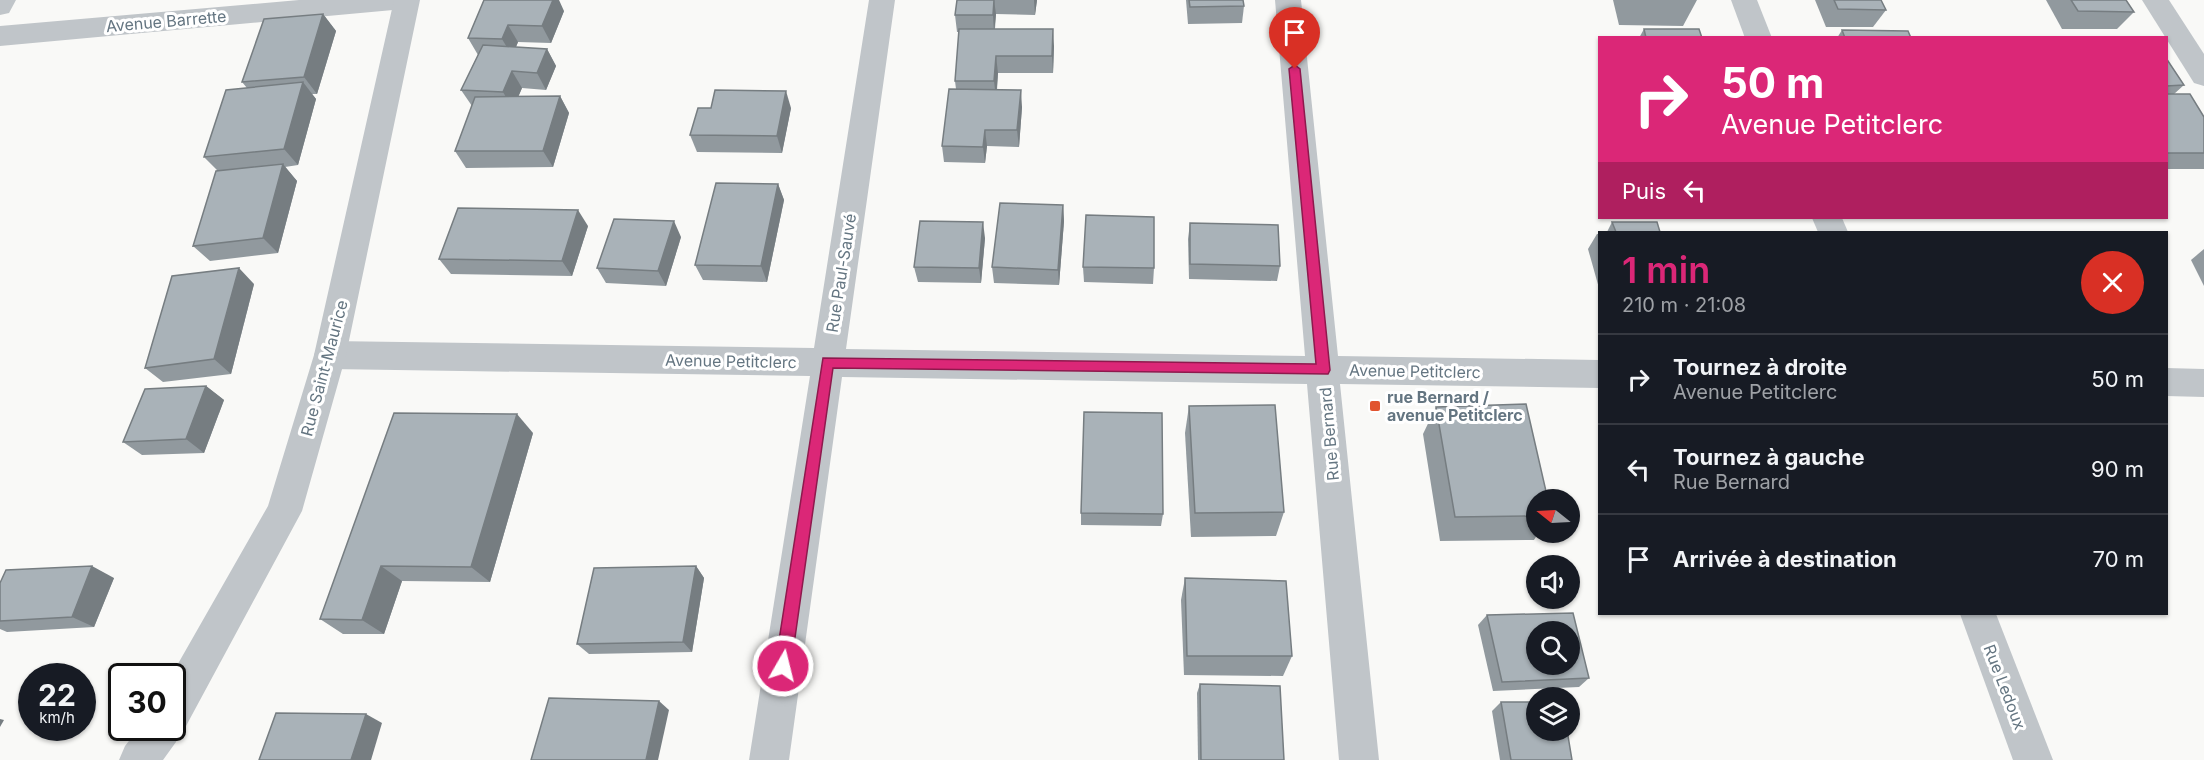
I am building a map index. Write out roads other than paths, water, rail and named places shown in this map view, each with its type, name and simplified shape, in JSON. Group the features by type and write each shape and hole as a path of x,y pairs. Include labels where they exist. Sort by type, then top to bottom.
{"street":[{"path":"0,6 3,0"},
{"name":"Avenue Barrette","path":"0,36 405,0"},
{"name":"Rue Saint-Maurice","path":"186,687 284,511 330,355 405,0"},
{"name":"Rue Paul-Sauvé","path":"769,760 882,0"},
{"name":"Rue Bernard","path":"1288,0 1359,760"},
{"path":"1744,0 1758,36"},
{"path":"2156,0 2204,76"},
{"name":"Avenue Petitclerc","path":"330,355 1598,374"},
{"path":"2168,382 2204,382"},
{"name":"Rue Ledoux","path":"1978,615 2033,760"},
{"path":"139,760 153,741"}],"place":[{"name":"rue Bernard / avenue Petitclerc","path":"1375,406"}]}
